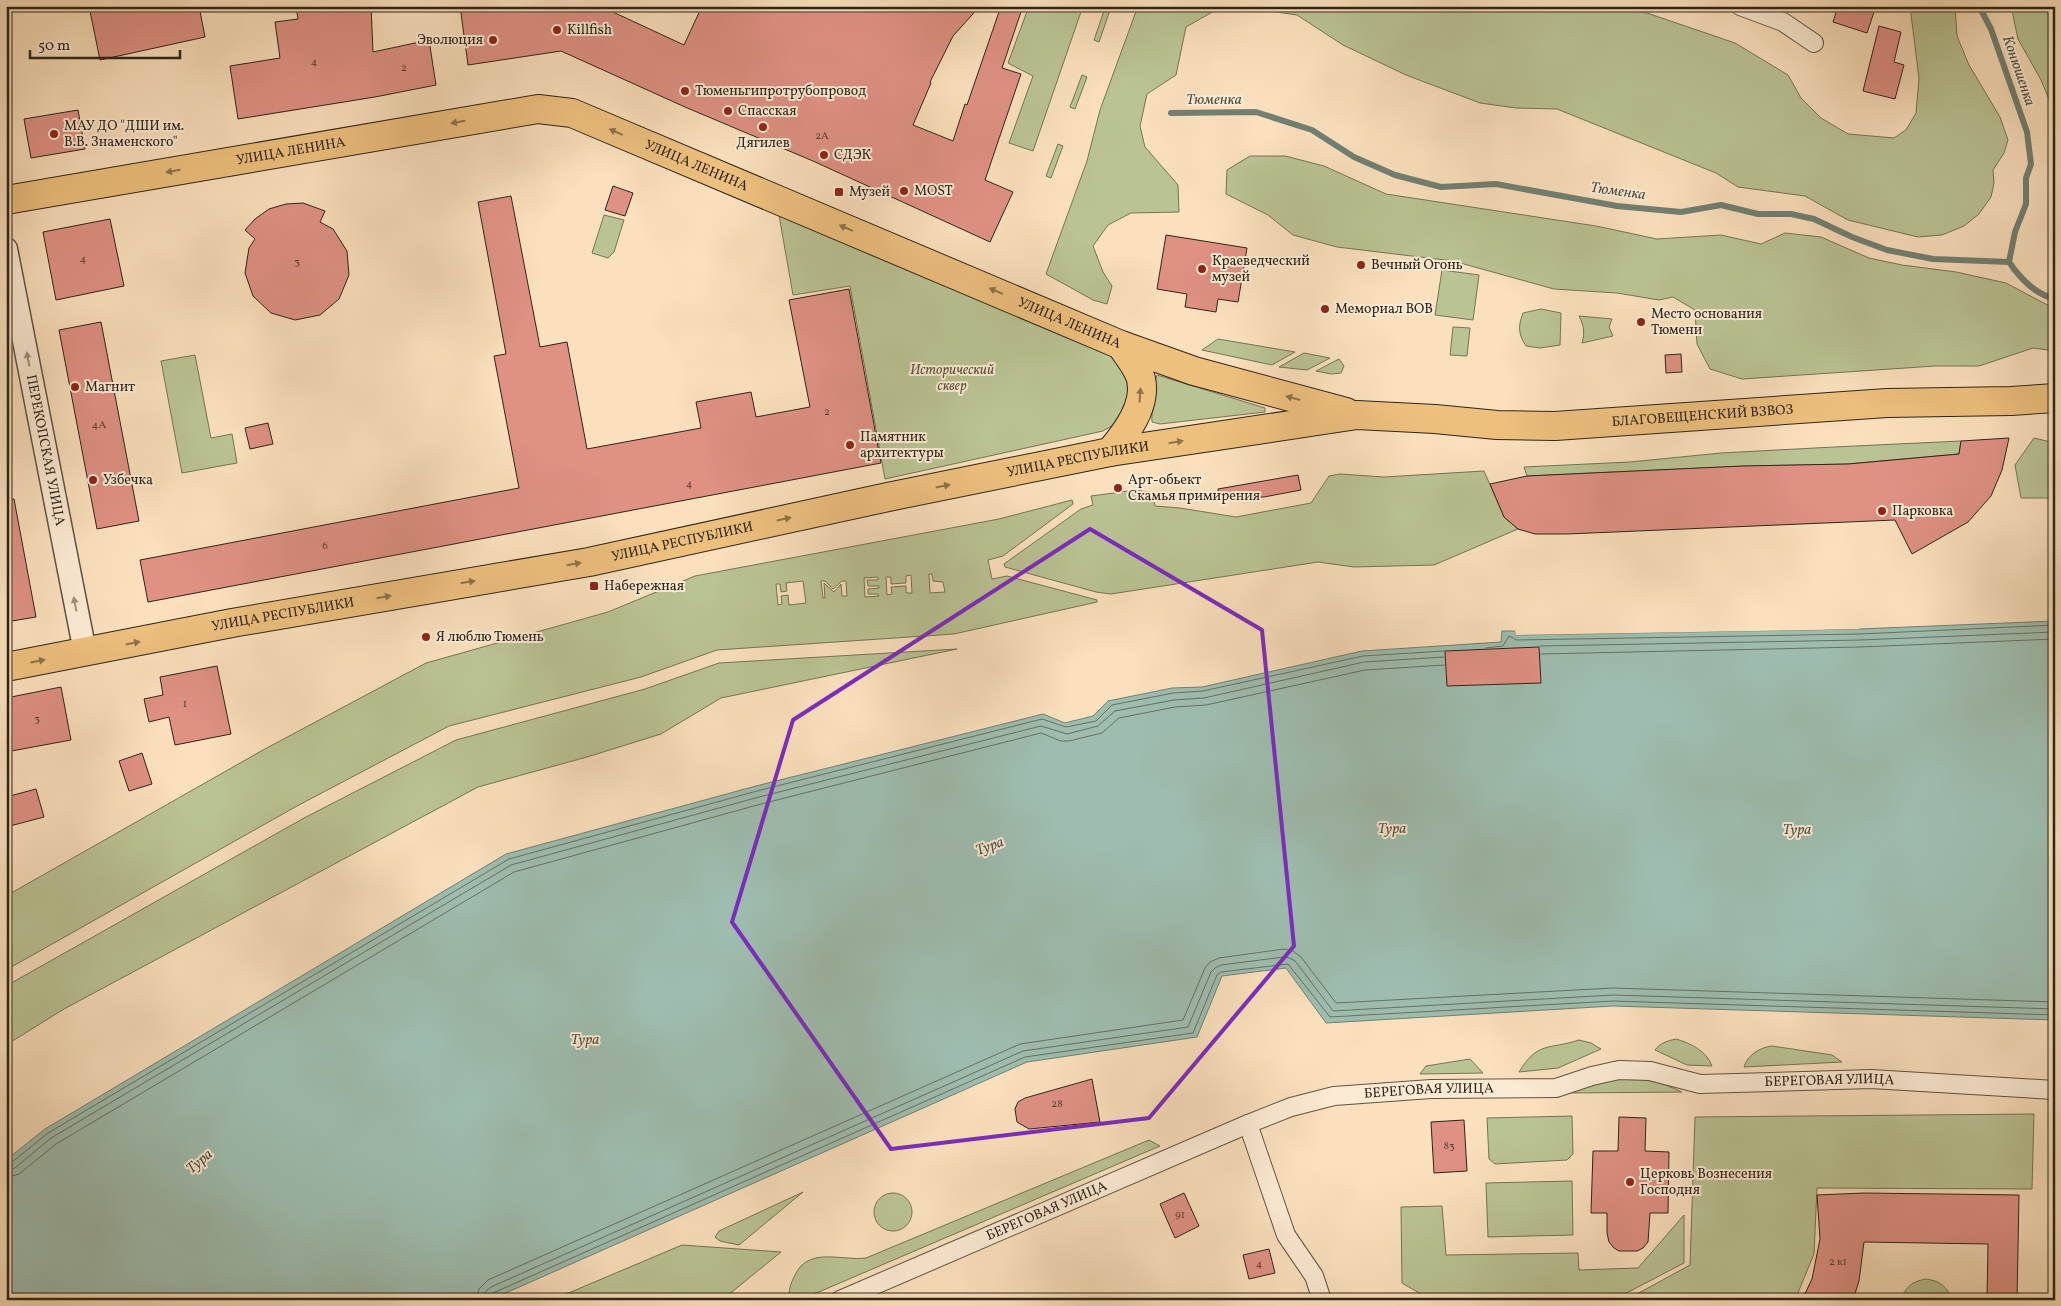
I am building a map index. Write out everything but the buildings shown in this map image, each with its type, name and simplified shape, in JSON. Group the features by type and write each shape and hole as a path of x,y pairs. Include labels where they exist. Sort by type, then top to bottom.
{"main road":[{"name":"УЛИЦА ЛЕНИНА","path":"6,200 538,109 572,113 1121,345 1194,371 1357,415"},
{"path":"1110,452 1132,423 1140,400 1141,379 1121,345"},
{"name":"БЛАГОВЕЩЕНСКИЙ ВЗВОЗ","path":"1357,415 1435,419 1496,425 1556,426 1887,403 2010,401 2052,397"},
{"name":"УЛИЦА РЕСПУБЛИКИ","path":"6,666 232,623 589,562 878,499 1110,452 1357,415"}],"street":[{"path":"1740,6 1783,22 1814,42"},
{"name":"ПЕРЕКОПСКАЯ УЛИЦА","path":"6,249 85,652"},
{"name":"БЕРЕГОВАЯ УЛИЦА","path":"840,1300 1248,1124 1291,1107 1334,1096 1431,1089 1556,1088 1592,1076 1619,1070 1650,1071 1700,1084 1870,1079 2055,1090"},
{"path":"1248,1124 1286,1236 1314,1276 1322,1300"}],"highlighted area":[{"path":"1090,529 1262,630 1294,946 1149,1118 891,1149 732,922 793,720"}],"green space":[{"path":"1029,6 1083,6 1033,151 1009,143 1033,76 1008,63"},
{"path":"1138,6 1223,6 1186,27 1176,75 1147,94 1140,126 1145,147 1178,185 1179,212 1131,213 1108,225 1093,246 1103,272 1112,286 1107,304 1093,300 1046,274 1087,161 1100,110"},
{"path":"1236,6 1596,6 1647,13 1735,43 1788,75 1801,98 1821,118 1848,134 1894,138 1906,130 1916,113 1919,79 1910,6 1955,6 1957,36 1969,65 2000,117 2008,140 2004,153 1993,170 1994,183 1991,197 1979,214 1964,226 1942,235 1918,237 1848,220 1805,196 1738,187 1716,173 1557,109 1516,108 1480,103 1406,75 1343,45 1297,15"},
{"path":"2011,6 2055,6 2055,114 2041,80 2018,39"},
{"path":"1105,8 1110,10 1099,42 1094,40"},
{"path":"1082,75 1087,77 1075,109 1070,107"},
{"path":"1058,144 1063,146 1051,178 1046,176"},
{"path":"1250,156 1285,156 1324,166 1386,194 1596,226 1657,239 1721,235 1761,244 1785,233 1821,237 1869,258 1902,265 1956,272 2006,283 2055,309 2055,351 2033,348 1979,366 1935,366 1742,379 1710,369 1697,344 1695,310 1673,297 1659,300 1617,293 1554,289 1453,261 1337,247 1293,235 1268,215 1226,194 1227,170"},
{"path":"604,215 624,220 614,252 608,258 592,253"},
{"name":"Исторический сквер","path":"779,215 1112,355 1128,376 1129,404 1115,424 1103,431 885,479 850,286 793,295"},
{"path":"1442,270 1479,275 1473,320 1435,315"},
{"path":"1541,309 1561,313 1560,345 1540,348 1526,346 1523,342 1520,322 1523,313"},
{"path":"1579,316 1612,319 1609,327 1613,336 1582,343 1584,329"},
{"path":"1453,327 1470,328 1467,356 1450,355"},
{"path":"1218,339 1295,352 1272,365 1202,350"},
{"path":"1304,353 1330,358 1307,370 1279,367"},
{"path":"195,355 211,438 232,434 237,463 182,473 161,361"},
{"path":"1339,359 1344,366 1341,373 1331,374 1316,371"},
{"path":"1157,375 1265,408 1265,412 1160,424 1152,422"},
{"path":"2034,438 2055,443 2055,498 2021,498 2015,465"},
{"path":"1961,441 1959,454 1848,464 1743,466 1527,476 1524,467 1630,462 1721,453"},
{"path":"1484,471 1504,517 1518,529 1434,565 1354,567 1318,562 1111,594 1096,592 1005,567 1004,564 1081,509 1093,505 1091,496 1136,490 1153,493 1155,506 1236,517 1311,503 1329,476 1340,474 1384,477"},
{"path":"1072,500 1073,504 1003,556 988,560 992,579 1007,576 1097,600 1097,602 954,634 717,650 641,677 449,726 297,806 6,970 6,896 263,750 426,663 608,612 695,576 999,519","holes":["929,574 932,574 933,581 943,582 945,592 930,593","911,575 912,593 906,593 906,586 891,587 892,594 887,595 886,577 891,577 891,584 906,583 906,576","878,577 878,580 867,580 868,586 879,586 879,588 868,589 868,594 878,594 879,596 865,597 864,578","803,581 806,603 789,605 788,595 781,596 782,604 778,605 776,584 780,584 781,592 787,591 786,583","821,581 825,581 833,589 842,581 846,581 847,596 842,596 841,584 834,592 824,583 825,598 823,598"]},
{"path":"957,649 721,698 661,734 587,757 478,787 64,1009 6,1045 6,986 304,818 456,740 645,689 719,663"},
{"path":"1676,1039 1692,1045 1702,1052 1712,1066 1687,1065 1655,1050 1664,1043"},
{"path":"1579,1040 1591,1043 1601,1049 1558,1068 1519,1072 1532,1055 1538,1051"},
{"path":"1772,1046 1832,1055 1842,1062 1744,1067 1748,1059 1755,1052"},
{"path":"1470,1059 1483,1073 1420,1074 1426,1066"},
{"path":"1618,1078 1651,1081 1682,1092 1570,1093 1597,1082"},
{"path":"2034,1114 2032,1189 1817,1188 1814,1254 1795,1300 1626,1300 1690,1265 1695,1117"},
{"path":"1572,1116 1573,1154 1567,1160 1495,1164 1489,1159 1487,1118"},
{"path":"1149,1140 1160,1146 800,1300 789,1296 790,1286 796,1273 809,1260 827,1257 866,1258"},
{"path":"1572,1181 1573,1235 1488,1237 1486,1183"},
{"path":"803,1192 739,1245 720,1241 715,1237 719,1231"},
{"path":"893,1193 906,1199 912,1212 906,1225 893,1231 880,1225 874,1212 880,1199"},
{"path":"1442,1206 1446,1255 1578,1253 1579,1270 1638,1268 1684,1215 1684,1263 1613,1300 1431,1300 1402,1283 1401,1207"},
{"path":"682,1245 781,1252 722,1300 552,1300"},
{"path":"1926,1279 1942,1285 1948,1291 1952,1300 1901,1300 1910,1285"}],"water":[{"name":"Тура","path":"2055,621 2055,1020 1613,1006 1326,1023 1286,968 1222,976 1197,1037 1027,1062 490,1300 6,1300 6,1160 45,1129 506,854 756,786 1043,714 1065,723 1093,716 1108,701 1172,688 1202,687 1362,651 1501,642 1502,631 1515,631 1516,635 1859,629"}],"pier":[{"path":"1859,626 1859,629 1516,635 1515,631 1518,631 1518,633"}],"waterway":[{"name":"Конюшенка","path":"1979,6 1991,29 2027,132 2031,164 2026,178 2026,204 2015,232 2009,262"},
{"name":"Тюменка","path":"1171,113 1256,112 1312,130 1354,157 1395,175 1441,187 1496,184 1617,206 1681,212 1721,205 1758,214 1791,214 1814,219 1852,237 1887,250 1933,259 2009,262 2028,285 2047,297 2055,299"}],"place":[{"name":"Killfish","path":"557,30"},
{"name":"Эволюция","path":"493,40"},
{"name":"Тюменьгипротрубопровод","path":"685,91"},
{"name":"Спасская","path":"728,111"},
{"name":"Дягилев","path":"763,127"},
{"name":"МАУ ДО \"ДШИ им. В.В. Знаменского\"","path":"54,134"},
{"name":"СДЭК","path":"824,155"},
{"name":"MOST","path":"904,191"},
{"name":"Музей","path":"839,192"},
{"name":"Вечный Огонь","path":"1361,265"},
{"name":"Краеведческий музей","path":"1202,269"},
{"name":"Мемориал ВОВ","path":"1325,309"},
{"name":"Место основания Тюмени","path":"1641,322"},
{"name":"Магнит","path":"75,387"},
{"name":"Памятник архитектуры","path":"850,445"},
{"name":"Узбечка","path":"93,480"},
{"name":"Арт-обьект Скамья примирения","path":"1118,488"},
{"name":"Парковка","path":"1882,511"},
{"name":"Набережная","path":"594,586"},
{"name":"Я люблю Тюмень","path":"426,637"},
{"name":"Церковь Вознесения Господня","path":"1630,1182"}]}
